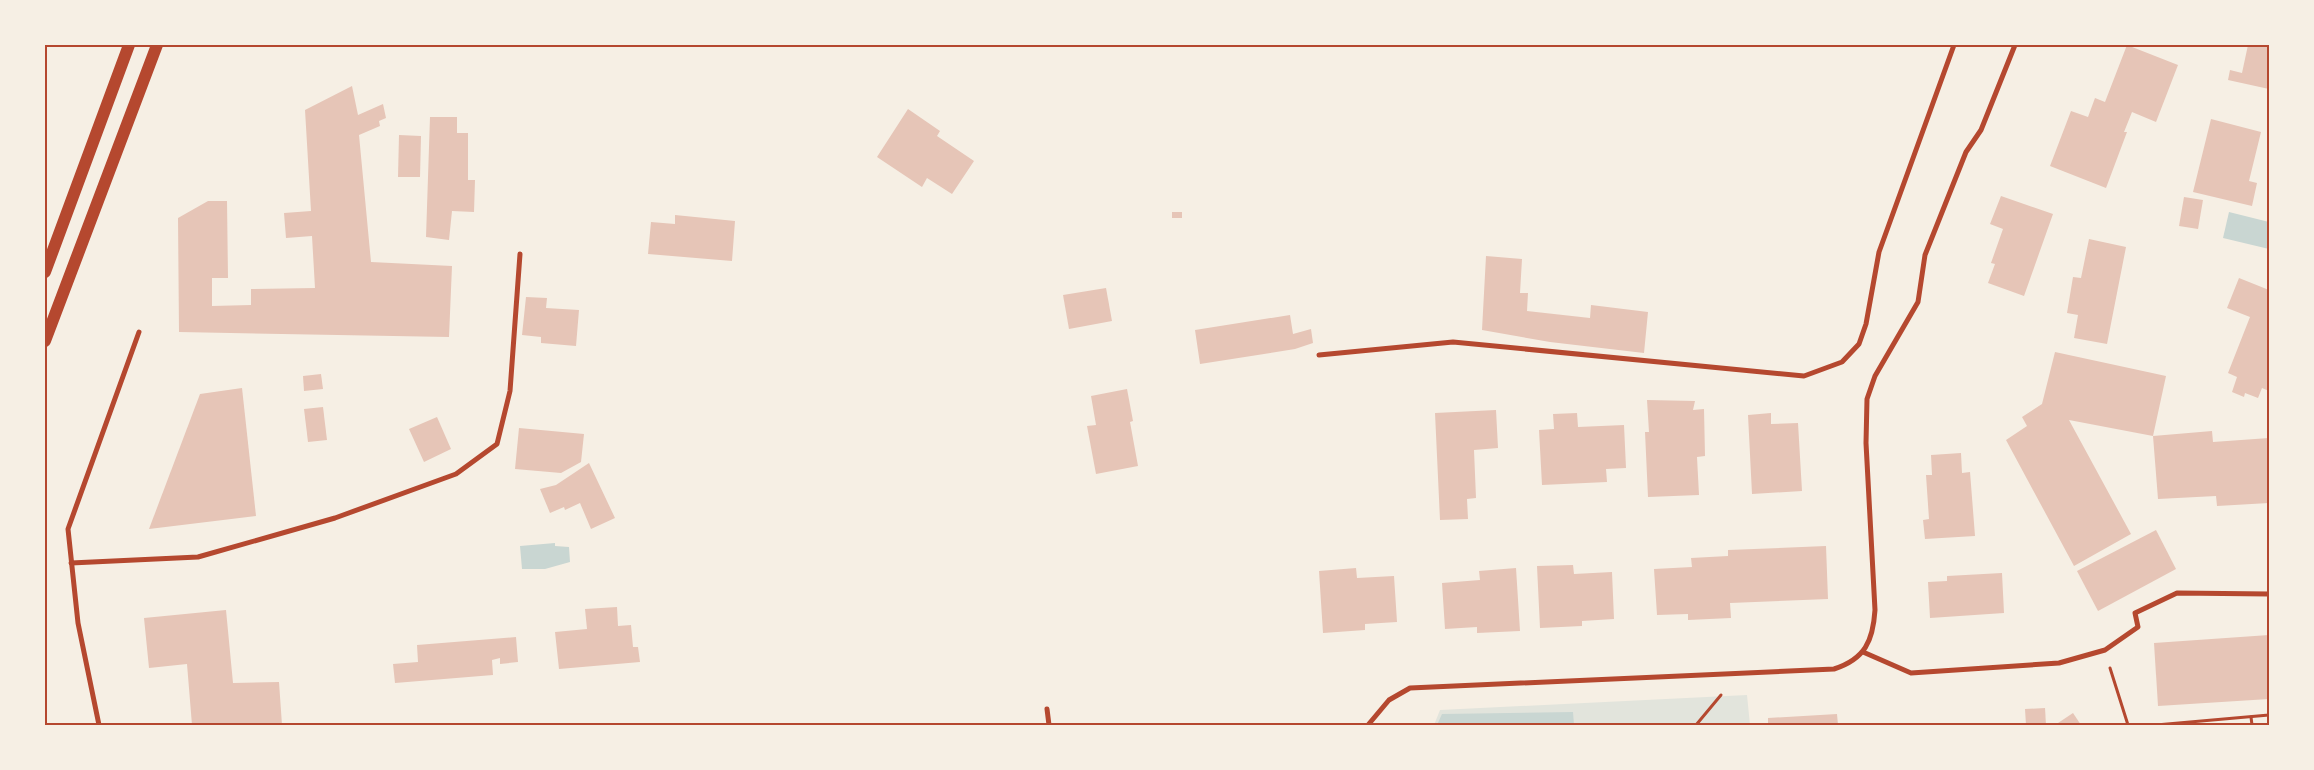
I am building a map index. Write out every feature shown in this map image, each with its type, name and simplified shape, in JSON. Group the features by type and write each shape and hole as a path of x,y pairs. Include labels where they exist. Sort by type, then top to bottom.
{"main road":[{"path":"45,272 129,45"},
{"path":"45,341 157,45"}],"street":[{"path":"1319,355 1453,342 1804,376 1842,362 1859,344 1866,324 1879,252 1954,45"},
{"path":"1368,725 1389,700 1410,688 1834,669 1850,664 1863,652 1874,631 1876,610 1866,443 1866,398 1875,376 1918,302 1925,255 1966,152 1981,130 2015,45"},
{"path":"71,563 198,557 335,518 456,474 497,444 510,391 520,254"},
{"path":"99,725 78,623 68,529 139,332"},
{"path":"1863,652 1911,673 2059,663 2105,650 2138,627 2134,613 2177,594 2269,594"},
{"path":"1047,709 1049,725"}],"path":[{"path":"2105,650 2128,725"},
{"path":"1696,725 1720,697 1733,674"},
{"path":"2156,725 2269,715"},
{"path":"2251,717 2252,725"}],"shaded area":[{"path":"2229,212 2269,222 2269,249 2223,238"},
{"path":"555,543 555,546 569,547 570,562 545,569 522,569 520,546"},
{"path":"1747,695 1750,725 1434,725 1440,710"},
{"path":"1573,712 1574,725 1437,725 1442,714"}],"building":[{"path":"2127,45 2178,65 2156,122 2132,112 2124,132 2127,132 2106,188 2050,166 2071,111 2088,117 2095,98 2105,102"},
{"path":"2248,45 2269,45 2269,89 2228,80 2230,70 2242,73"},
{"path":"352,86 358,115 383,104 386,118 379,121 380,126 359,135 371,262 452,266 449,337 179,332 178,218 208,201 227,201 228,278 212,278 212,306 251,305 251,289 315,288 312,236 286,238 284,213 311,211 305,110"},
{"path":"908,109 940,131 937,136 974,161 952,194 927,178 922,187 877,157"},
{"path":"430,117 457,117 457,133 468,133 468,180 475,180 474,212 452,211 449,240 426,237"},
{"path":"2211,119 2261,132 2249,181 2257,183 2252,206 2193,192"},
{"path":"399,135 421,136 420,177 398,177"},
{"path":"2001,196 2053,214 2024,296 1988,283 1995,264 1991,263 2003,229 1990,224"},
{"path":"2184,197 2203,200 2198,229 2179,226"},
{"path":"1172,212 1182,212 1182,218 1172,218"},
{"path":"675,215 735,221 732,261 648,254 651,222 675,224"},
{"path":"2089,239 2126,247 2107,344 2074,338 2078,315 2067,313 2073,277 2081,278"},
{"path":"1486,256 1522,259 1520,293 1528,293 1527,311 1590,318 1591,305 1648,312 1644,353 1550,342 1482,330"},
{"path":"2239,278 2269,290 2269,391 2262,388 2258,398 2245,393 2244,397 2232,392 2237,377 2228,373 2250,317 2227,308"},
{"path":"1106,288 1112,321 1069,329 1063,295"},
{"path":"526,297 547,298 546,308 579,310 576,346 541,343 541,337 522,335"},
{"path":"1290,315 1293,334 1311,329 1313,343 1295,349 1200,364 1195,330"},
{"path":"2055,352 2166,376 2153,436 2069,420 2131,534 2074,566 2006,440 2027,426 2022,417 2042,404"},
{"path":"321,374 323,389 304,391 303,376"},
{"path":"242,388 256,516 149,529 200,394"},
{"path":"1127,389 1133,421 1130,422 1138,466 1096,474 1087,426 1096,425 1091,396"},
{"path":"1647,400 1695,401 1693,410 1704,409 1705,456 1697,457 1699,495 1648,497 1645,432 1649,432"},
{"path":"323,407 327,440 308,442 304,409"},
{"path":"1496,410 1498,448 1474,450 1476,498 1467,499 1468,519 1440,520 1435,413"},
{"path":"1577,413 1578,427 1624,425 1626,468 1606,469 1607,482 1542,485 1539,430 1554,429 1553,414"},
{"path":"1771,413 1771,424 1798,423 1802,491 1752,494 1748,415"},
{"path":"437,417 451,449 424,462 409,429"},
{"path":"519,428 584,434 581,462 561,473 515,469"},
{"path":"2212,431 2213,442 2269,438 2269,503 2217,506 2216,496 2158,499 2153,436"},
{"path":"1961,453 1962,473 1970,472 1975,536 1925,539 1923,520 1929,519 1926,475 1932,475 1931,455"},
{"path":"589,463 615,518 591,529 580,503 565,510 564,507 550,513 540,489 556,485"},
{"path":"2156,530 2176,569 2098,611 2077,571"},
{"path":"1826,546 1828,599 1730,603 1731,618 1688,620 1688,614 1657,615 1654,569 1692,567 1691,558 1728,556 1728,550"},
{"path":"1573,565 1574,574 1612,572 1614,619 1582,621 1582,626 1540,628 1537,566"},
{"path":"1356,568 1357,578 1394,576 1397,622 1365,624 1365,630 1323,633 1319,571"},
{"path":"1516,568 1520,631 1477,633 1477,627 1445,629 1442,583 1480,580 1479,571"},
{"path":"2002,573 2004,613 1930,618 1928,582 1947,581 1947,576"},
{"path":"617,607 618,626 631,625 633,647 638,647 640,662 559,669 555,632 587,629 585,609"},
{"path":"226,610 233,683 279,682 282,725 192,725 187,664 149,668 144,618"},
{"path":"2269,635 2269,699 2158,706 2154,643"},
{"path":"516,637 518,662 500,664 500,658 492,660 493,675 395,683 393,664 418,662 417,645"},
{"path":"2045,708 2046,725 2026,725 2025,709"},
{"path":"2073,713 2081,725 2055,725"},
{"path":"1837,714 1838,725 1768,725 1768,718"}]}
